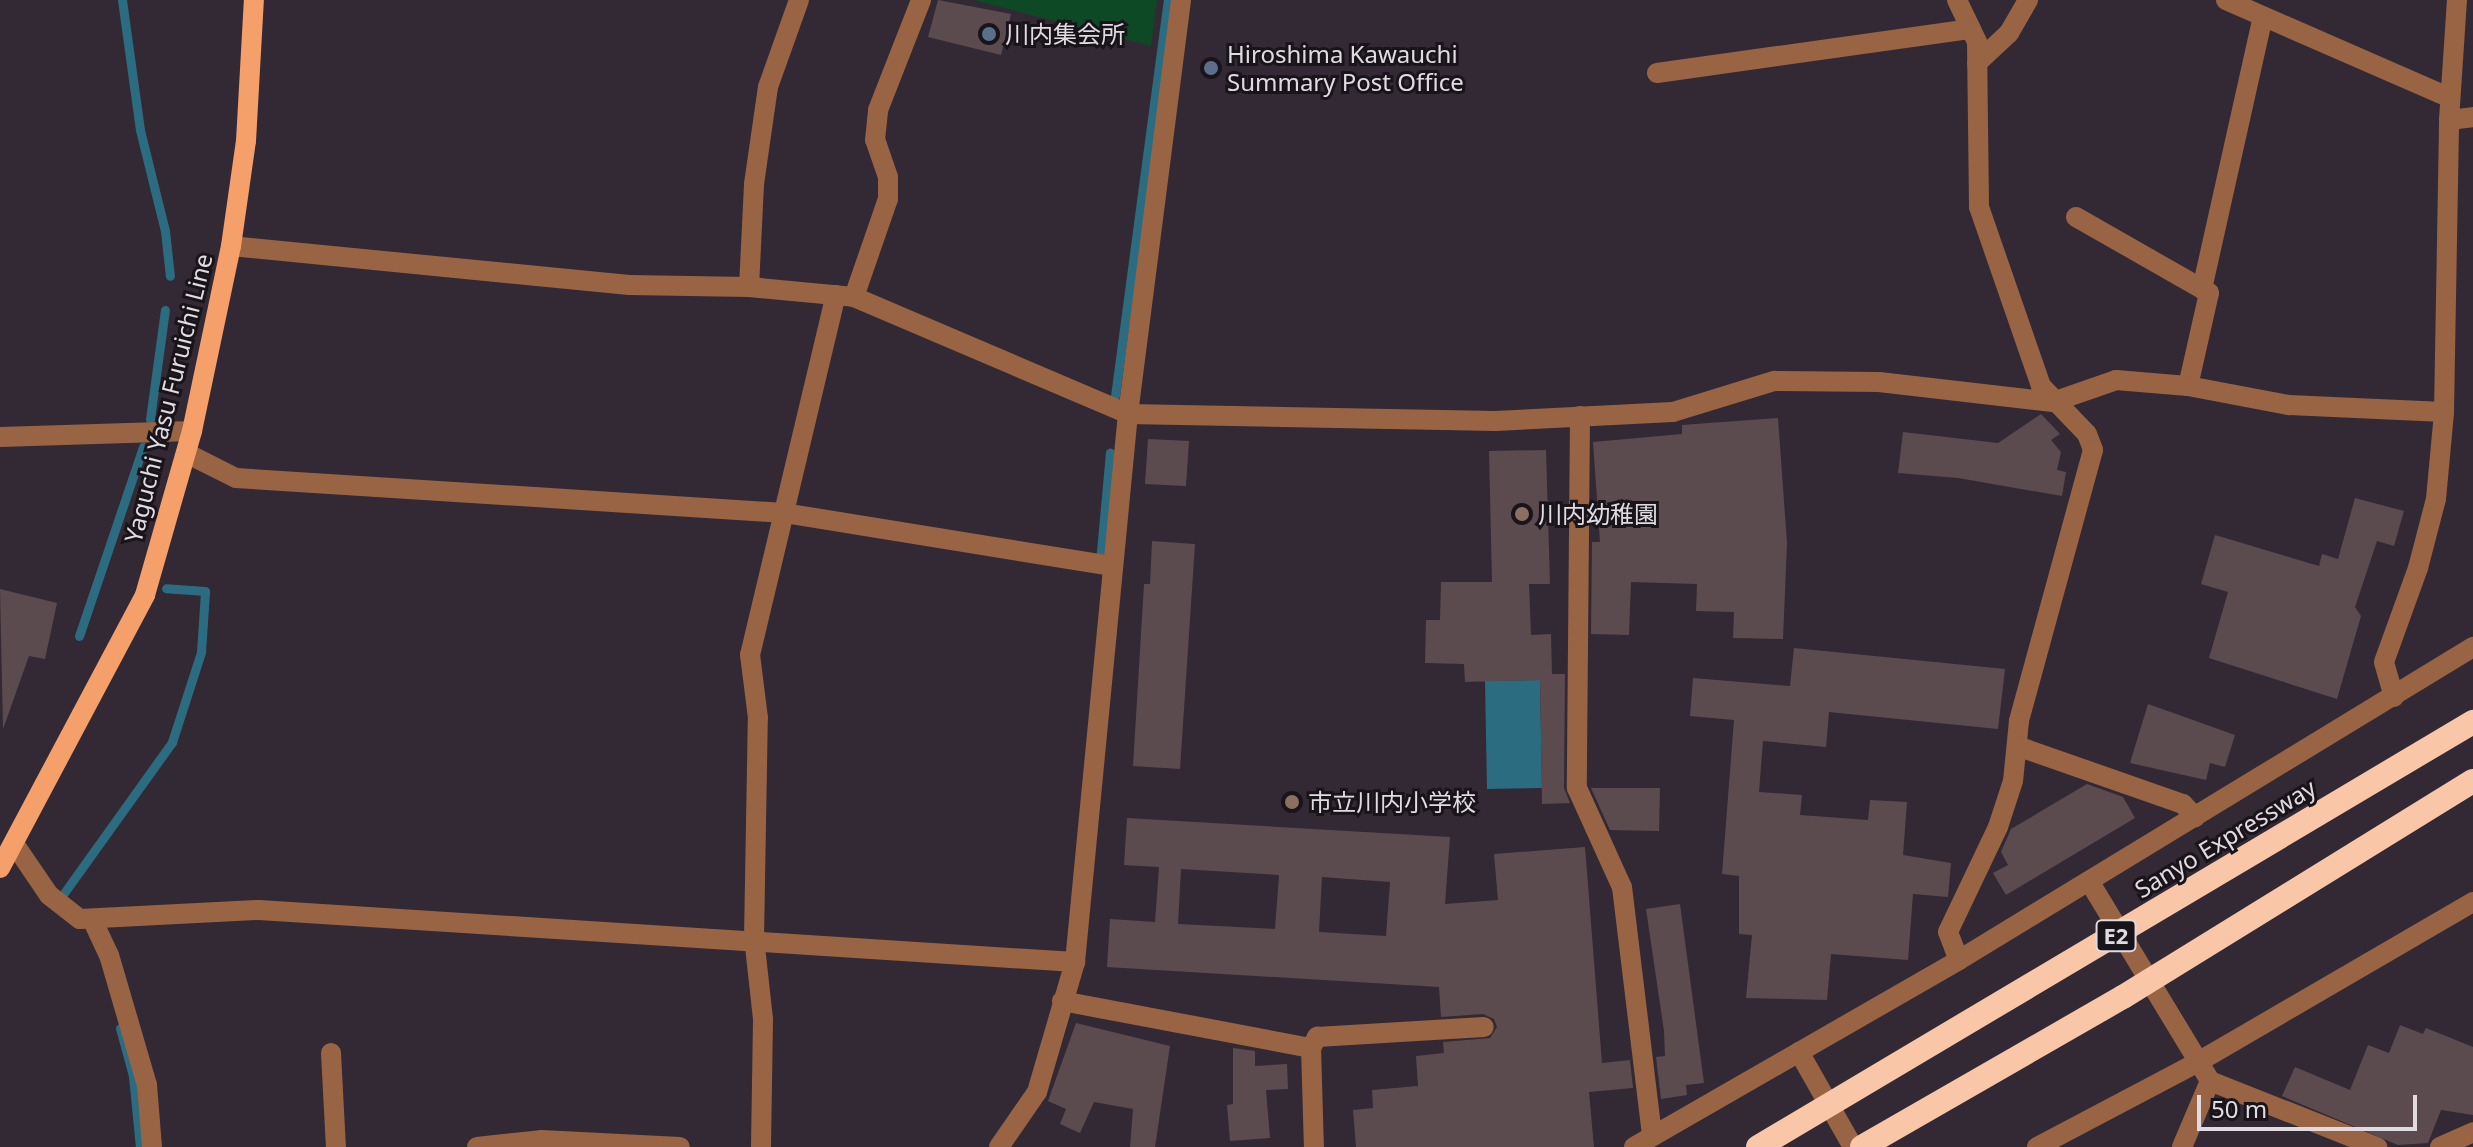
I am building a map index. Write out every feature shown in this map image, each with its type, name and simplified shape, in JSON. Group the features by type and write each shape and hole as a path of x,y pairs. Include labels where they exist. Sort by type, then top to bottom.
{"highway":[{"name":"Sanyo Expressway","path":"1758,1147 2473,722"},
{"name":"E2","path":"1862,1147 2123,997 2473,781"}],"main road":[{"name":"Yaguchi Yasu Furuichi Line","path":"0,868 15,845 145,595 192,431 231,246 246,141 254,0"}],"street":[{"path":"749,287 754,184 768,87 799,0"},
{"path":"761,1147 763,1019 754,938 758,718 750,655 784,513 845,296 888,199 888,177 875,140 878,110 921,0"},
{"path":"999,1147 1037,1092 1075,962 1128,414 1181,0"},
{"path":"1957,0 1971,29 1977,63 1979,207 2041,386 2053,402 2087,434 2093,450 2019,721 2013,781 1998,827 1948,932 1959,960"},
{"path":"1977,63 2009,33 2028,0"},
{"path":"2226,0 2450,98"},
{"path":"2394,697 2384,662 2418,568 2436,499 2444,412 2449,120 2457,0"},
{"path":"2202,289 2263,17"},
{"path":"1657,73 1971,29"},
{"path":"2449,120 2473,117"},
{"path":"2076,217 2209,293 2188,386"},
{"path":"231,246 629,285 749,287 845,296 1128,414 1495,421 1673,412 1774,381 1879,382 2053,402 2116,380 2188,386 2289,405 2444,412"},
{"path":"1580,416 1577,788 1622,887 1652,1136"},
{"path":"0,437 192,431"},
{"path":"186,453 236,478 784,513 1113,566"},
{"path":"1634,1147 1959,960 2473,647"},
{"path":"2017,746 2183,804 2195,817"},
{"path":"15,845 49,895 80,919 259,910 754,938 1075,962"},
{"path":"2089,881 2210,1081 2377,1147"},
{"path":"2037,1147 2198,1062 2473,902"},
{"path":"92,919 109,955 147,1085 152,1147"},
{"path":"1062,1001 1311,1048"},
{"path":"1314,1147 1311,1048 1317,1037 1484,1027"},
{"path":"1799,1052 1853,1147"},
{"path":"331,1053 336,1147"},
{"path":"2182,1147 2210,1081"},
{"path":"2440,1147 2473,1132"},
{"path":"477,1147 541,1140 680,1147"}],"green space":[{"path":"974,0 1157,0 1151,46"}],"water":[{"path":"1540,680 1542,788 1487,789 1485,681"}],"building":[{"path":"938,0 1011,14 1001,55 928,37"},
{"path":"2041,414 2060,434 2051,440 2061,452 2057,470 2066,472 2062,496 1958,478 1898,473 1903,432 1998,443"},
{"path":"1778,418 1787,543 1783,639 1733,638 1734,612 1696,611 1697,584 1631,582 1629,635 1591,634 1592,542 1600,542 1593,442 1682,434 1682,425"},
{"path":"1148,439 1189,441 1186,486 1145,484"},
{"path":"1546,450 1550,584 1529,584 1531,635 1551,634 1552,674 1565,674 1564,788 1570,803 1542,804 1540,680 1465,682 1464,664 1425,663 1426,620 1440,620 1441,582 1492,582 1489,451"},
{"path":"2355,498 2404,511 2394,546 2377,541 2355,607 2361,616 2337,699 2209,658 2228,592 2201,584 2215,535 2319,566 2322,554 2338,559"},
{"path":"1152,541 1195,544 1180,769 1133,766 1144,584 1150,584"},
{"path":"0,589 57,603 45,659 29,656 3,729"},
{"path":"1794,648 2005,669 1998,729 1829,712 1826,747 1763,741 1759,792 1802,795 1800,815 1868,820 1870,800 1907,802 1903,855 1951,863 1948,897 1913,894 1908,960 1831,954 1827,1000 1746,998 1752,935 1739,934 1739,876 1722,874 1734,720 1690,716 1693,678 1790,686"},
{"path":"2148,704 2235,735 2225,767 2210,763 2206,780 2130,763"},
{"path":"2087,784 2123,797 2135,818 2006,895 1993,873 2008,865 2001,852 2011,829"},
{"path":"1591,788 1660,788 1659,831 1610,830"},
{"path":"1127,818 1450,837 1445,904 1498,900 1494,854 1585,847 1602,1063 1630,1060 1633,1088 1589,1092 1594,1147 1356,1147 1353,1110 1373,1108 1372,1090 1418,1086 1416,1056 1444,1053 1443,1042 1490,1038 1497,1027 1494,1019 1483,1014 1441,1017 1439,987 1107,967 1110,919 1155,922 1159,867 1124,865","holes":["1181,869 1279,875 1275,929 1178,924","1322,877 1390,882 1386,936 1319,932"]},
{"path":"1680,904 1704,1083 1686,1085 1687,1095 1661,1099 1656,1057 1665,1056 1664,1031 1646,909"},
{"path":"1076,1023 1170,1046 1155,1147 1130,1147 1133,1109 1094,1102 1080,1133 1060,1124 1066,1109 1048,1101"},
{"path":"2400,1025 2423,1034 2426,1028 2473,1047 2473,1115 2441,1110 2428,1143 2398,1145 2282,1096 2295,1067 2350,1090 2368,1045 2389,1053"},
{"path":"1233,1048 1255,1051 1255,1066 1287,1064 1288,1089 1266,1090 1270,1138 1230,1141 1227,1105 1233,1104"}],"waterway":[{"path":"122,0 140,130 165,231 170,276"},
{"path":"1115,396 1168,0"},
{"path":"150,419 165,310"},
{"path":"79,636 143,447"},
{"path":"1100,562 1110,452"},
{"path":"64,893 172,742 201,652 205,591 166,588"},
{"path":"120,1028 133,1076 140,1147"}],"place":[{"name":"川内集会所","path":"989,34"},
{"name":"Hiroshima Kawauchi Summary Post Office","path":"1211,68"},
{"name":"川内幼稚園","path":"1522,514"},
{"name":"市立川内小学校","path":"1292,802"}]}
